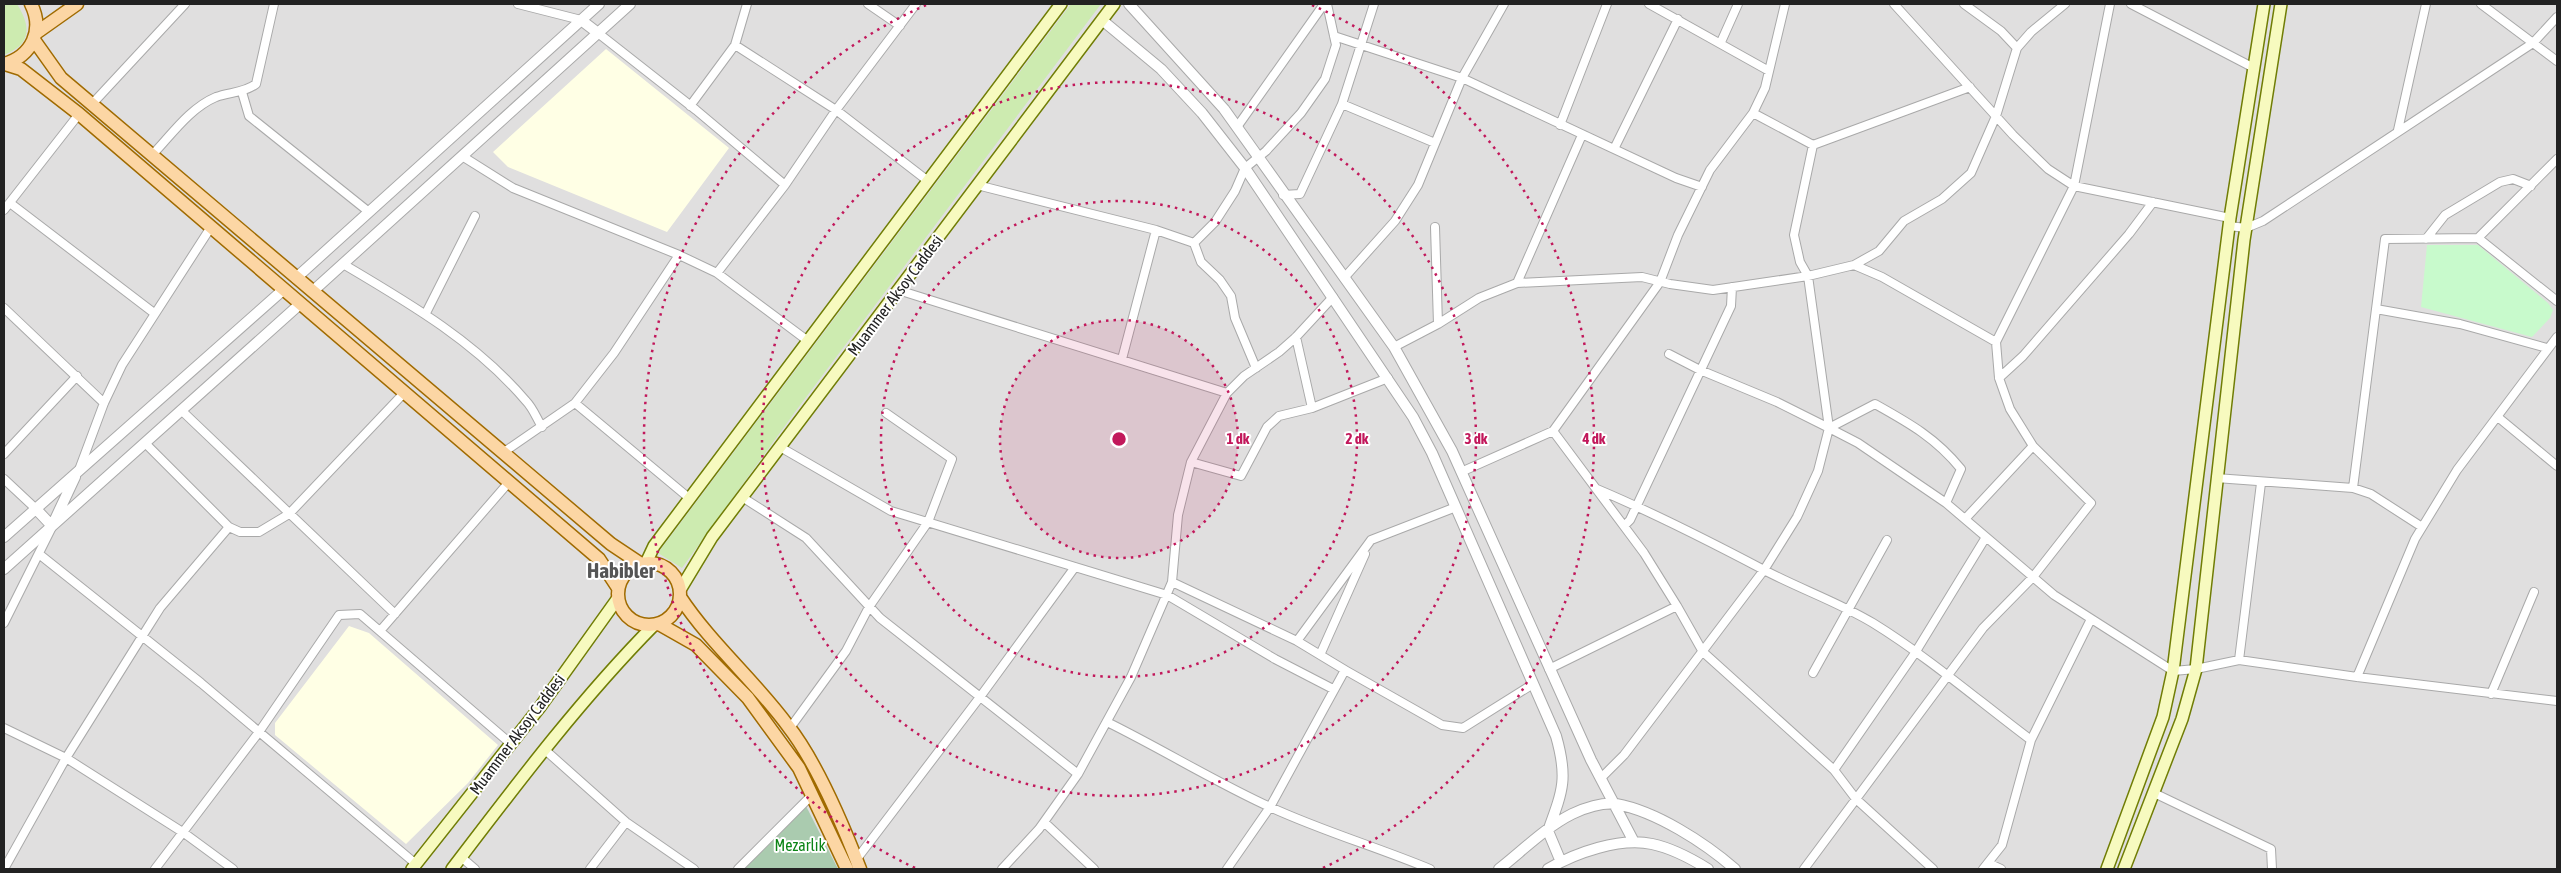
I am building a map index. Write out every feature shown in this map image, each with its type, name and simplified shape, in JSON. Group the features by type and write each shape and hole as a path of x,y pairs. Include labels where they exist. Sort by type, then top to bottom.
{"main road":[{"path":"31,4 36,14 35,37 61,78 93,103 296,278 611,544 644,564"},
{"path":"4,64 17,60 27,52 35,37 77,4"},
{"name":"Muammer Aksoy Caddesi","path":"680,593 712,538 742,497 1114,4"},
{"path":"2107,869 2163,717 2173,671 2229,222 2264,4"},
{"path":"2124,869 2182,719 2196,669 2216,478 2246,228 2281,4"},
{"path":"644,564 654,546 689,498 928,181 1055,7"},
{"path":"4,64 21,69 80,114 599,559 618,593 620,607 632,621 640,624 657,625 696,645 748,698 799,768 812,795 854,866"},
{"path":"618,593 626,573 644,564 656,564 669,570 675,576 680,593 694,618 790,728 813,767 854,866"},
{"name":"Muammer Aksoy Caddesi","path":"414,867 511,744 618,593"},
{"path":"657,625 674,614 680,593"},
{"name":"Muammer Aksoy Caddesi","path":"452,869 544,750 610,672 657,625"}],"street":[{"path":"93,103 185,4"},
{"path":"153,154 193,111 216,97 242,92 258,82 274,4"},
{"path":"518,4 582,20 785,185"},
{"path":"296,278 599,4"},
{"path":"313,291 630,4"},
{"path":"690,106 735,45 747,4"},
{"path":"868,4 900,26"},
{"path":"717,273 785,185 836,110 916,4"},
{"path":"1129,4 1224,109 1394,347 1428,406 1461,472 1549,669 1634,842"},
{"path":"1237,127 1325,4"},
{"path":"1194,243 1214,222 1235,191 1245,168 1301,113 1325,79 1336,44 1325,4"},
{"path":"1284,195 1300,194 1342,104 1374,4"},
{"path":"1002,869 1044,822 1078,774 1131,677 1172,582 1178,515 1191,462 1227,393 1296,337 1333,297 1344,278 1395,221 1418,185 1462,78 1504,4"},
{"path":"1560,125 1607,4"},
{"path":"1649,4 1721,42 1769,71"},
{"path":"1721,42 1738,4"},
{"path":"1461,472 1553,431 1660,282 1678,235 1710,170 1753,113 1765,88 1785,4"},
{"path":"1894,4 1996,116 2048,169 2074,186 2153,202 2246,228 2263,221 2398,130 2533,43 2557,17"},
{"path":"1964,4 2001,31 2017,48"},
{"path":"1394,347 1438,324 1479,298 1518,282 1642,278 1713,290 1808,276 1854,265 1879,251 1904,221 1942,200 1971,173 1996,116 2017,48 2031,32 2065,4"},
{"path":"1804,869 1983,628 2033,577 2091,503 2033,446 2010,409 1999,378 1996,342 2074,186 2110,4"},
{"path":"2131,4 2254,68"},
{"path":"2398,130 2426,4"},
{"path":"2481,4 2557,62"},
{"path":"1614,149 1678,18"},
{"path":"1102,20 1161,69 1202,114 1245,168 1388,378 1428,446 1456,507 1493,598 1556,736 1564,763 1562,793 1548,831 1561,862"},
{"path":"1334,36 1462,78 1582,135 1702,187"},
{"path":"735,45 836,110 928,181"},
{"path":"1753,113 1813,145 1970,87"},
{"path":"242,92 249,116 369,212"},
{"path":"1342,104 1435,143"},
{"path":"4,210 80,114"},
{"path":"1518,282 1582,135"},
{"path":"1601,778 1624,755 1704,652 1764,570 1797,517 1818,471 1829,428 1808,276 1800,262 1794,235 1813,145"},
{"path":"462,156 513,188 679,255 717,273 808,341"},
{"path":"2478,238 2557,159"},
{"path":"2426,239 2445,215 2500,182 2512,179 2531,186"},
{"path":"977,185 1156,230 1194,243"},
{"path":"1999,378 2023,356 2129,234 2153,202"},
{"path":"10,203 154,313"},
{"path":"426,313 476,216"},
{"path":"4,623 78,472 104,402 122,364 211,227"},
{"path":"1435,227 1438,324"},
{"path":"1122,360 1156,230"},
{"path":"2353,488 2385,239 2478,238 2557,301"},
{"path":"1194,243 1201,262 1220,280 1231,296 1236,318 1256,368"},
{"path":"504,452 575,403 614,354 679,255"},
{"path":"343,264 426,313 467,344 528,402 542,427"},
{"path":"1854,265 1882,277 1996,342"},
{"path":"1624,526 1630,520 1731,306 1732,287"},
{"path":"5,533 36,509 283,290"},
{"path":"898,290 1227,393"},
{"path":"4,569 300,304"},
{"path":"4,308 104,402"},
{"path":"2376,310 2460,324 2547,348"},
{"path":"1296,337 1312,408"},
{"path":"2357,678 2415,539 2422,527 2458,470 2557,337"},
{"path":"1669,354 1700,370 1777,402 1858,443 1946,503 2054,595 2173,671 2196,669 2240,660 2357,678 2557,701"},
{"path":"4,454 77,376"},
{"path":"1191,462 1241,476 1267,427 1279,416 1312,408 1388,378"},
{"path":"145,443 230,528 247,533 259,532 289,514 404,393"},
{"path":"575,403 689,498"},
{"path":"1829,428 1875,404 1925,432 1948,453 1961,469 1946,503"},
{"path":"180,410 395,614"},
{"path":"790,728 846,651 870,607 928,522 952,459 886,413"},
{"path":"2498,418 2557,466"},
{"path":"1553,431 1644,553 1704,652 1834,770 1856,799 1934,869"},
{"path":"1966,519 2033,446"},
{"path":"780,447 891,511 1167,595 1275,660 1333,689"},
{"path":"2216,478 2261,483 2353,488 2371,494 2422,527"},
{"path":"4,479 52,526"},
{"path":"380,631 509,482"},
{"path":"2240,660 2261,483"},
{"path":"1597,489 1636,505 1738,555 1764,570 1847,609 1915,653 2031,740"},
{"path":"742,497 806,538 880,618 1078,774"},
{"path":"1297,641 1371,540 1456,507"},
{"path":"4,869 66,758 160,608 230,528"},
{"path":"1834,770 1915,653 1986,537"},
{"path":"1320,655 1371,540"},
{"path":"1813,673 1887,540"},
{"path":"39,554 143,635 259,732 414,867"},
{"path":"854,866 1075,567"},
{"path":"1172,582 1297,641 1442,725 1463,728 1533,684"},
{"path":"2491,694 2534,592"},
{"path":"1549,669 1677,606"},
{"path":"155,869 259,732 338,615 360,614 511,744"},
{"path":"2000,869 1985,866 2002,845 2031,740 2091,619"},
{"path":"1227,869 1270,807 1345,670"},
{"path":"1107,722 1270,807 1320,829 1380,848 1430,869"},
{"path":"4,728 66,758 184,833 233,869"},
{"path":"544,750 626,822 694,869"},
{"path":"2154,793 2271,849 2272,869"},
{"path":"738,869 812,795"},
{"path":"1499,869 1571,814 1584,809 1615,804 1666,822 1719,855 1736,869"},
{"path":"590,869 626,822"},
{"path":"1044,822 1094,869"},
{"path":"1548,869 1561,862 1603,848 1634,842 1652,844 1672,851 1708,869"},
{"path":"461,857 475,869"}],"shaded area":[{"path":"4,4 2557,4 2557,869 4,869"},
{"path":"606,49 729,148 667,232 508,167 493,152"},
{"path":"349,626 369,633 498,745 468,783 406,844 275,735 275,723"}],"green space":[{"path":"4,4 17,4 25,20 26,34 20,45 4,55"},
{"path":"1071,4 1101,4 795,412 682,568 658,553"},
{"path":"2427,245 2478,245 2548,303 2553,310 2550,318 2532,337 2421,307"},
{"name":"Mezarlık","path":"806,806 838,869 742,869"}],"district":[{"name":"Habibler","path":"621,570"}]}
